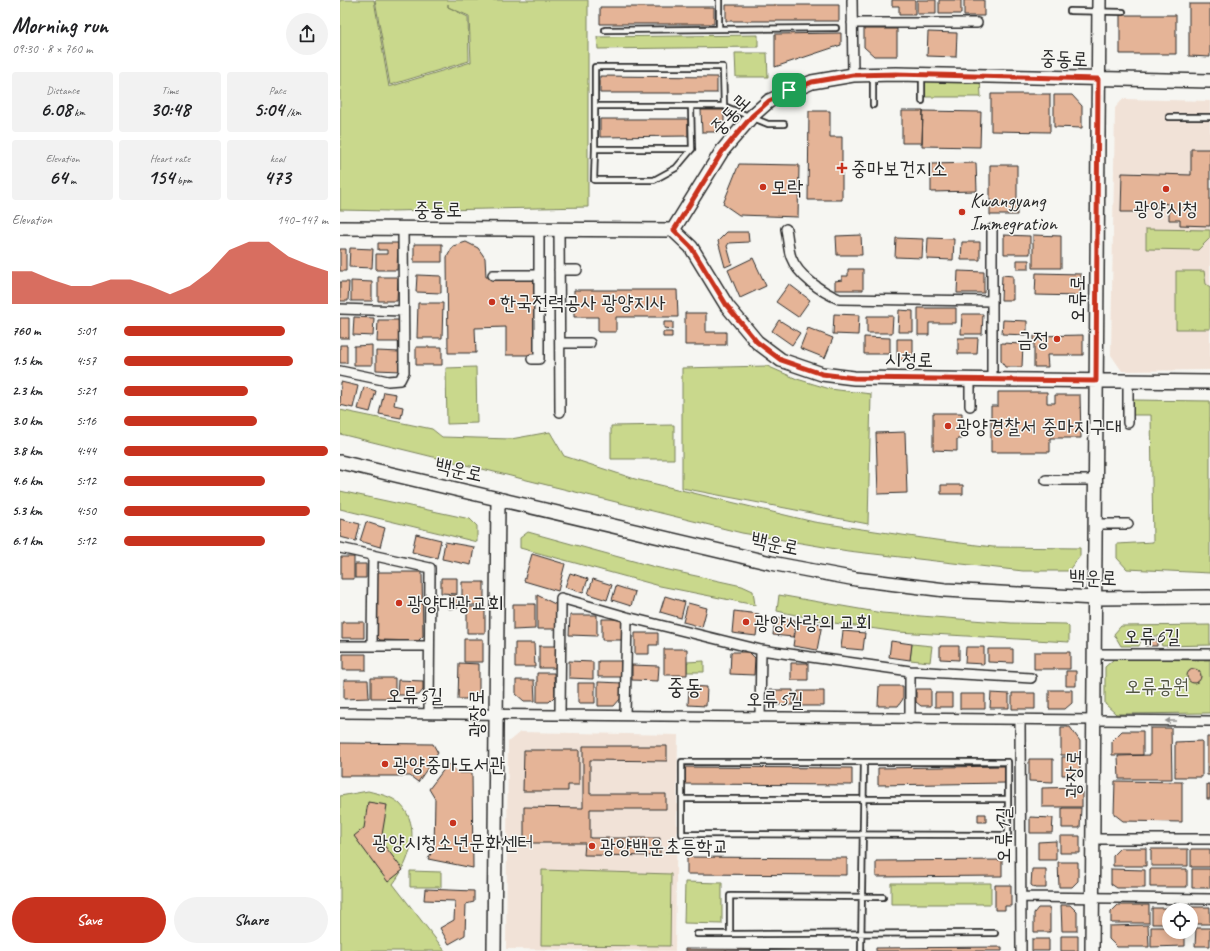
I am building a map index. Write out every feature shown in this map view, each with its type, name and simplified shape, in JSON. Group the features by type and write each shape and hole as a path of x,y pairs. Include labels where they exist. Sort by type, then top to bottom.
{"street":[{"path":"852,0 853,75"},
{"name":"오류로","path":"1095,598 1099,6"},
{"path":"852,23 977,23"},
{"name":"중동로","path":"340,228 674,230 722,152 752,116 769,101 789,90 812,82 853,75 922,74 1210,81"},
{"path":"340,371 388,381 400,380 404,372 402,229"},
{"path":"532,359 539,359 539,229"},
{"path":"559,229 560,412"},
{"path":"992,229 992,380"},
{"name":"시청로","path":"674,230 691,247 727,306 757,342 781,360 822,374 854,378 1210,382"},
{"path":"786,230 791,258 804,276 824,292 839,299 992,301"},
{"path":"560,270 577,270"},
{"path":"493,275 539,275"},
{"path":"340,309 403,311"},
{"path":"560,343 590,343"},
{"path":"970,380 970,406"},
{"path":"1128,381 1128,423"},
{"name":"백운로","path":"340,462 771,563 856,579 945,590 1095,598 1210,597"},
{"path":"1046,480 1096,480"},
{"name":"광장로","path":"494,951 498,499"},
{"path":"1095,524 1128,524"},
{"path":"340,548 430,568 428,646 429,713"},
{"path":"372,646 373,555"},
{"path":"560,715 561,598 627,617 761,650 910,671 1031,678"},
{"name":"광장로","path":"1092,951 1095,598"},
{"path":"625,715 627,617"},
{"path":"340,646 428,646"},
{"path":"760,717 761,650"},
{"name":"오류6길","path":"1094,654 1210,654"},
{"path":"910,671 910,718"},
{"name":"오류5길","path":"340,713 1210,721"},
{"name":"오류1길","path":"1020,720 1021,951"},
{"path":"1093,839 1210,840"},
{"path":"1021,897 1210,899"}],"lane":[{"path":"719,0 719,29"},
{"path":"1070,11 1099,6 1123,12"},
{"path":"605,30 836,28"},
{"path":"691,106 692,149 676,168 654,180 594,180 595,67 723,67 724,106"},
{"path":"873,74 873,106"},
{"path":"922,74 922,101"},
{"path":"595,106 724,106 739,113 752,116 768,124 784,124"},
{"path":"1169,117 1210,117"},
{"path":"595,149 692,149"},
{"path":"682,762 864,762 1008,762 1008,835 863,833 682,834 682,762"},
{"path":"861,951 864,762"},
{"path":"682,799 1008,799"},
{"path":"730,934 730,896 883,897"},
{"path":"697,934 995,932"}],"shaded area":[{"name":"광양시청","path":"1123,99 1210,101 1210,370 1122,371 1111,355 1115,108"},
{"name":"광양백운초등학교","path":"520,732 678,735 675,951 506,949 508,742"}],"green space":[{"path":"340,0 374,0 389,87 471,62 469,16 448,7 468,17 469,61 390,85 375,0 588,0 588,207 390,211 340,210"},
{"path":"758,35 758,47 598,49 597,37"},
{"path":"735,53 767,53 768,77 736,77"},
{"path":"924,76 980,77 981,97 924,97"},
{"path":"1146,229 1210,230 1210,238 1198,250 1146,249"},
{"path":"1176,271 1204,271 1206,284 1210,287 1210,329 1176,329"},
{"path":"767,366 797,379 830,389 871,394 868,524 682,488 682,368"},
{"path":"476,367 477,423 447,424 446,368"},
{"path":"1132,400 1210,401 1210,573 1127,569 1117,558 1117,544 1153,542 1151,415 1132,415"},
{"path":"340,410 432,429 442,437 511,439 550,432 564,456 635,479 814,522 993,547 1080,548 1080,556 1068,571 1023,571 848,551 742,533 340,434"},
{"path":"674,425 674,459 611,459 611,426"},
{"path":"340,491 470,519 477,526 477,542 340,509"},
{"path":"528,532 655,567 742,586 753,591 755,605 660,586 520,548 520,538"},
{"path":"779,595 882,613 1011,623 1066,624 1069,627 1069,642 898,632 834,623 777,611"},
{"path":"1210,625 1210,645 1162,646 1159,636 1142,636 1139,646 1121,646 1114,634 1121,626"},
{"path":"912,644 932,646 930,662 910,660"},
{"name":"오류공원","path":"1114,659 1210,660 1210,713 1116,714 1105,704 1105,667"},
{"path":"704,661 704,672 687,672 687,662"},
{"path":"368,791 397,801 407,813 411,823 411,844 404,865 393,884 445,951 340,951 340,796"},
{"path":"542,870 671,874 670,946 541,945"},
{"path":"410,871 441,872 441,887 410,887"},
{"path":"685,882 722,883 722,924 684,923"},
{"path":"891,883 991,883 991,904 891,904"}],"building":[{"path":"892,0 915,0 915,15 899,15 899,6 892,6"},
{"path":"917,0 936,0 936,14 917,14"},
{"path":"939,0 961,0 961,14 939,14"},
{"path":"964,0 984,0 984,16 964,16"},
{"path":"1189,4 1210,4 1210,57 1189,56"},
{"path":"726,5 839,5 839,21 726,21"},
{"path":"600,7 714,7 714,24 600,24"},
{"path":"1120,15 1176,15 1176,54 1120,54"},
{"path":"864,29 897,29 897,56 874,56 864,47"},
{"path":"928,32 957,33 956,57 927,56"},
{"path":"841,33 841,45 775,67 775,34"},
{"path":"600,76 717,77 717,93 600,93"},
{"path":"991,94 1050,94 1050,132 991,131"},
{"path":"1054,95 1072,95 1082,106 1082,128 1054,127"},
{"path":"701,110 724,110 724,125 717,125 718,132 702,132"},
{"path":"809,111 830,111 830,137 842,137 842,200 808,200"},
{"path":"902,111 923,111 922,143 902,143"},
{"path":"923,111 981,112 980,147 922,146"},
{"path":"600,119 688,119 688,136 600,137"},
{"name":"광양시청","path":"1191,149 1210,149 1210,226 1180,225 1180,220 1169,220 1169,204 1159,203 1158,208 1143,208 1143,212 1121,212 1122,173 1191,175"},
{"path":"976,163 977,191 931,192 931,164"},
{"path":"739,164 799,165 798,217 739,215 723,204"},
{"path":"990,165 1017,165 1017,215 990,215"},
{"path":"727,232 748,232 749,242 729,243 727,246 732,264 725,267 718,241"},
{"path":"861,235 862,255 837,255 836,236"},
{"path":"1004,235 1030,236 1030,254 1004,254"},
{"path":"1033,235 1061,236 1061,268 1033,268"},
{"path":"896,238 923,239 922,258 895,257"},
{"path":"928,238 954,239 953,260 927,259"},
{"name":"한국전력공사 광양지사","path":"466,242 478,248 485,258 486,277 536,276 536,355 506,355 506,327 475,328 476,353 448,353 447,257 453,246"},
{"path":"962,242 980,242 980,260 961,260"},
{"path":"378,243 398,243 397,270 376,270 376,254 387,254 387,250 378,250"},
{"path":"414,244 442,244 442,262 414,262"},
{"path":"350,248 373,249 372,268 349,267"},
{"path":"340,249 346,249 346,271 340,271"},
{"path":"753,258 766,286 740,298 728,270"},
{"path":"1017,260 1029,260 1029,269 1017,269"},
{"path":"848,269 863,269 863,290 835,290 835,281 842,280 842,276 848,276"},
{"path":"958,271 984,272 984,293 957,293"},
{"path":"1036,273 1081,274 1080,296 1035,295"},
{"path":"417,275 441,276 441,293 416,292"},
{"path":"1002,275 1013,276 1013,300 1001,300"},
{"path":"378,277 398,277 397,301 378,301"},
{"path":"351,281 372,282 372,301 351,301"},
{"path":"340,282 349,282 348,301 340,301"},
{"path":"789,284 810,300 798,317 776,302"},
{"path":"574,290 677,290 678,317 616,317 616,332 598,332 598,317 574,317"},
{"path":"418,303 443,303 442,338 417,338"},
{"path":"918,308 956,308 956,323 929,323 929,335 918,335"},
{"path":"899,310 913,311 913,332 898,332"},
{"path":"685,313 706,313 706,332 726,332 726,345 685,345"},
{"path":"834,314 859,315 858,335 833,334"},
{"path":"962,314 983,314 982,334 961,334"},
{"path":"867,316 893,316 892,333 867,333"},
{"path":"354,317 374,318 373,336 353,335"},
{"path":"340,318 349,318 349,338 340,338"},
{"path":"378,320 401,320 401,342 377,342"},
{"path":"779,320 800,333 792,345 772,331"},
{"path":"1003,320 1027,321 1027,335 1002,334"},
{"path":"664,322 673,322 673,329 664,328"},
{"path":"808,328 833,338 825,358 800,348"},
{"path":"663,332 672,332 672,337 663,337"},
{"path":"1083,335 1083,355 1047,355 1048,367 1034,367 1034,336"},
{"path":"864,337 890,338 890,354 864,354"},
{"path":"958,338 978,338 977,354 958,354"},
{"path":"897,339 913,339 913,360 897,360"},
{"path":"1001,343 1023,344 1022,367 1005,367 1001,361"},
{"path":"340,345 347,345 347,363 340,363"},
{"path":"372,345 372,365 354,365 354,346"},
{"path":"416,347 442,347 442,365 416,365"},
{"path":"376,351 401,352 400,371 376,370"},
{"path":"341,382 358,386 353,408 340,405"},
{"path":"364,387 376,391 370,412 358,409"},
{"path":"384,392 396,394 394,405 403,407 401,418 379,414"},
{"path":"998,392 1047,392 1047,403 1055,403 1055,395 1080,395 1081,438 1050,438 1050,452 991,452 991,406 998,406"},
{"name":"광양경찰서 중마지구대","path":"933,413 962,413 962,439 957,439 957,451 933,450"},
{"path":"905,432 907,493 878,494 876,433"},
{"path":"941,485 963,485 963,494 941,494"},
{"path":"340,519 360,524 356,541 340,537"},
{"path":"366,522 385,528 380,547 360,541"},
{"path":"416,534 441,540 437,558 412,552"},
{"path":"445,542 474,547 471,565 442,559"},
{"path":"532,554 565,564 558,591 524,581"},
{"path":"341,557 354,557 354,579 341,579"},
{"path":"355,564 366,564 366,578 355,578"},
{"name":"광양대광교회","path":"376,572 422,572 423,636 418,641 380,640 375,635"},
{"path":"570,573 588,579 583,593 565,587"},
{"path":"441,578 457,578 457,594 441,593"},
{"path":"593,579 612,585 607,600 588,594"},
{"path":"462,582 484,582 484,605 462,605"},
{"path":"616,586 635,592 631,606 612,600"},
{"path":"449,595 457,595 458,608 449,609"},
{"path":"537,595 557,605 557,629 537,629"},
{"path":"665,596 685,602 681,618 660,612"},
{"path":"688,603 707,608 702,627 683,622"},
{"path":"513,604 535,604 535,629 513,630"},
{"path":"467,607 485,607 485,633 467,633"},
{"path":"734,611 759,614 756,636 732,633"},
{"path":"570,615 597,615 597,636 569,635"},
{"path":"775,617 795,620 793,637 773,635"},
{"path":"602,619 623,619 623,640 602,640"},
{"path":"797,620 822,624 817,650 793,646"},
{"path":"342,622 364,622 364,638 342,638"},
{"path":"843,631 865,633 863,650 841,648"},
{"path":"635,633 658,633 658,645 649,645 649,654 635,654"},
{"path":"464,639 483,639 483,662 464,662"},
{"path":"1145,639 1157,639 1157,646 1145,646"},
{"path":"891,641 912,644 910,660 889,657"},
{"path":"515,643 534,643 535,667 515,667"},
{"path":"539,646 557,646 557,668 539,668"},
{"path":"940,646 959,646 959,660 940,659"},
{"path":"966,647 984,647 984,664 965,663"},
{"path":"664,649 687,649 687,675 664,675"},
{"path":"988,649 1013,649 1013,663 988,662"},
{"path":"731,652 749,652 755,658 754,675 730,674"},
{"path":"1034,652 1070,652 1070,669 1034,669"},
{"path":"343,654 366,654 366,670 343,670"},
{"path":"569,661 593,662 593,679 569,678"},
{"path":"598,661 621,661 621,677 598,677"},
{"path":"459,663 479,664 479,692 466,699 458,699"},
{"path":"791,663 808,663 808,680 791,680"},
{"path":"632,665 659,666 658,681 632,680"},
{"path":"1191,669 1197,669 1201,673 1201,679 1197,683 1191,683 1187,679 1187,673"},
{"path":"1066,671 1076,671 1076,686 1066,686"},
{"path":"537,673 554,673 555,696 549,702 537,702"},
{"path":"371,678 395,678 395,698 371,698"},
{"path":"344,680 368,680 369,698 344,699"},
{"path":"398,680 423,681 423,690 419,695 397,695"},
{"path":"516,680 534,680 535,701 524,701 516,694"},
{"path":"598,682 622,683 621,698 614,706 598,706"},
{"path":"578,683 595,683 595,703 578,703"},
{"path":"689,686 707,687 706,706 688,705"},
{"path":"879,686 903,686 903,699 898,706 878,706"},
{"path":"916,689 931,689 931,706 921,706 916,702"},
{"path":"769,690 793,690 793,705 775,705 769,698"},
{"path":"1049,690 1072,690 1072,703 1065,709 1049,709"},
{"path":"798,691 824,691 824,706 798,706"},
{"path":"935,693 952,693 952,707 935,707"},
{"path":"991,693 1009,694 1009,708 990,708"},
{"path":"1012,693 1035,693 1035,709 1012,709"},
{"path":"960,694 985,694 985,709 960,709"},
{"path":"1061,727 1070,727 1080,741 1080,755 1061,755"},
{"path":"1150,728 1171,728 1172,779 1119,779 1118,756 1150,755"},
{"path":"1122,731 1143,731 1143,755 1112,755 1112,741"},
{"path":"1207,737 1210,737 1210,775 1207,775"},
{"path":"1202,741 1202,777 1175,777 1175,742"},
{"name":"광양중마도서관","path":"340,743 433,744 438,753 418,782 410,776 340,776"},
{"path":"583,746 667,746 667,761 590,760 590,794 666,794 666,809 590,809 590,838 660,838 660,856 584,855 585,843 524,843 524,807 583,808"},
{"path":"524,750 579,750 579,785 568,785 568,791 523,791"},
{"path":"1062,757 1080,757 1080,775 1062,775"},
{"path":"1029,759 1053,759 1053,782 1029,781"},
{"name":"광양시청소년문화센터","path":"448,764 459,773 472,773 473,868 428,859 434,848 435,799 429,789"},
{"path":"1005,766 1006,783 878,785 878,768"},
{"path":"685,767 852,768 852,785 685,784"},
{"path":"1115,781 1182,782 1182,822 1123,821 1114,814"},
{"path":"1207,784 1210,784 1210,799 1207,799"},
{"path":"1082,787 1082,807 1042,807 1042,788"},
{"path":"368,802 387,805 381,841 403,870 388,882 354,836 364,828"},
{"path":"1062,808 1081,808 1080,828 1062,828"},
{"path":"978,814 986,814 986,822 978,822"},
{"path":"1030,817 1053,818 1052,833 1030,833"},
{"path":"1060,836 1080,836 1080,853 1060,853"},
{"path":"1056,841 1056,860 1038,860 1038,842"},
{"path":"1120,848 1146,848 1146,866 1113,866 1113,855"},
{"path":"1151,849 1188,849 1188,866 1151,866"},
{"path":"1191,849 1210,849 1210,867 1191,867"},
{"path":"687,857 847,858 847,875 687,874"},
{"path":"1002,860 1002,876 876,877 876,861"},
{"path":"1058,862 1078,862 1078,881 1072,887 1059,887"},
{"path":"1032,869 1046,869 1046,888 1035,888 1031,885"},
{"path":"1111,869 1145,870 1145,888 1117,888 1111,884"},
{"path":"1150,869 1187,869 1187,887 1150,887"},
{"path":"1192,869 1210,869 1210,888 1192,888"},
{"path":"995,885 1011,885 1011,906 1005,906 1005,910 995,910"},
{"path":"425,889 474,891 474,902 466,904 465,935 449,944 440,928 454,920 455,901 424,900"},
{"path":"1061,905 1070,905 1077,912 1077,931 1062,931"},
{"path":"1118,905 1149,905 1149,923 1111,923 1111,912"},
{"path":"1198,907 1210,907 1210,924 1198,924"},
{"path":"1038,908 1050,908 1050,932 1034,932 1034,913"},
{"path":"1152,908 1162,908 1162,924 1152,924"},
{"path":"1148,925 1149,947 1117,947 1109,939 1109,926"},
{"path":"1151,927 1162,927 1162,939 1185,939 1185,946 1151,947"},
{"path":"1198,928 1210,928 1210,946 1195,946 1195,939 1198,939"},
{"path":"1061,936 1078,936 1078,951 1061,951"},
{"path":"1032,939 1049,939 1049,951 1032,951"},
{"path":"1002,947 1002,951 876,951 876,948"},
{"path":"685,949 850,950 685,951"}],"place":[{"name":"중마보건지소","path":"842,168"},
{"name":"모락","path":"763,187"},
{"name":"광양시청","path":"1166,189"},
{"name":"Kwangyang Immegration","path":"962,212"},
{"name":"한국전력공사 광양지사","path":"492,302"},
{"name":"금정","path":"1057,339"},
{"name":"광양경찰서 중마지구대","path":"948,426"},
{"name":"광양대광교회","path":"399,603"},
{"name":"광양사랑의 교회","path":"746,622"},
{"name":"광양중마도서관","path":"385,764"},
{"name":"광양시청소년문화센터","path":"453,823"},
{"name":"광양백운초등학교","path":"592,846"}],"district":[{"name":"중동","path":"685,686"}],"route":[{"path":"896,74 1098,79 1096,381 854,378 822,374 781,360 757,342 727,306 691,247 674,230 722,152 752,116 769,101 789,90 812,82 853,75 896,74"}]}
